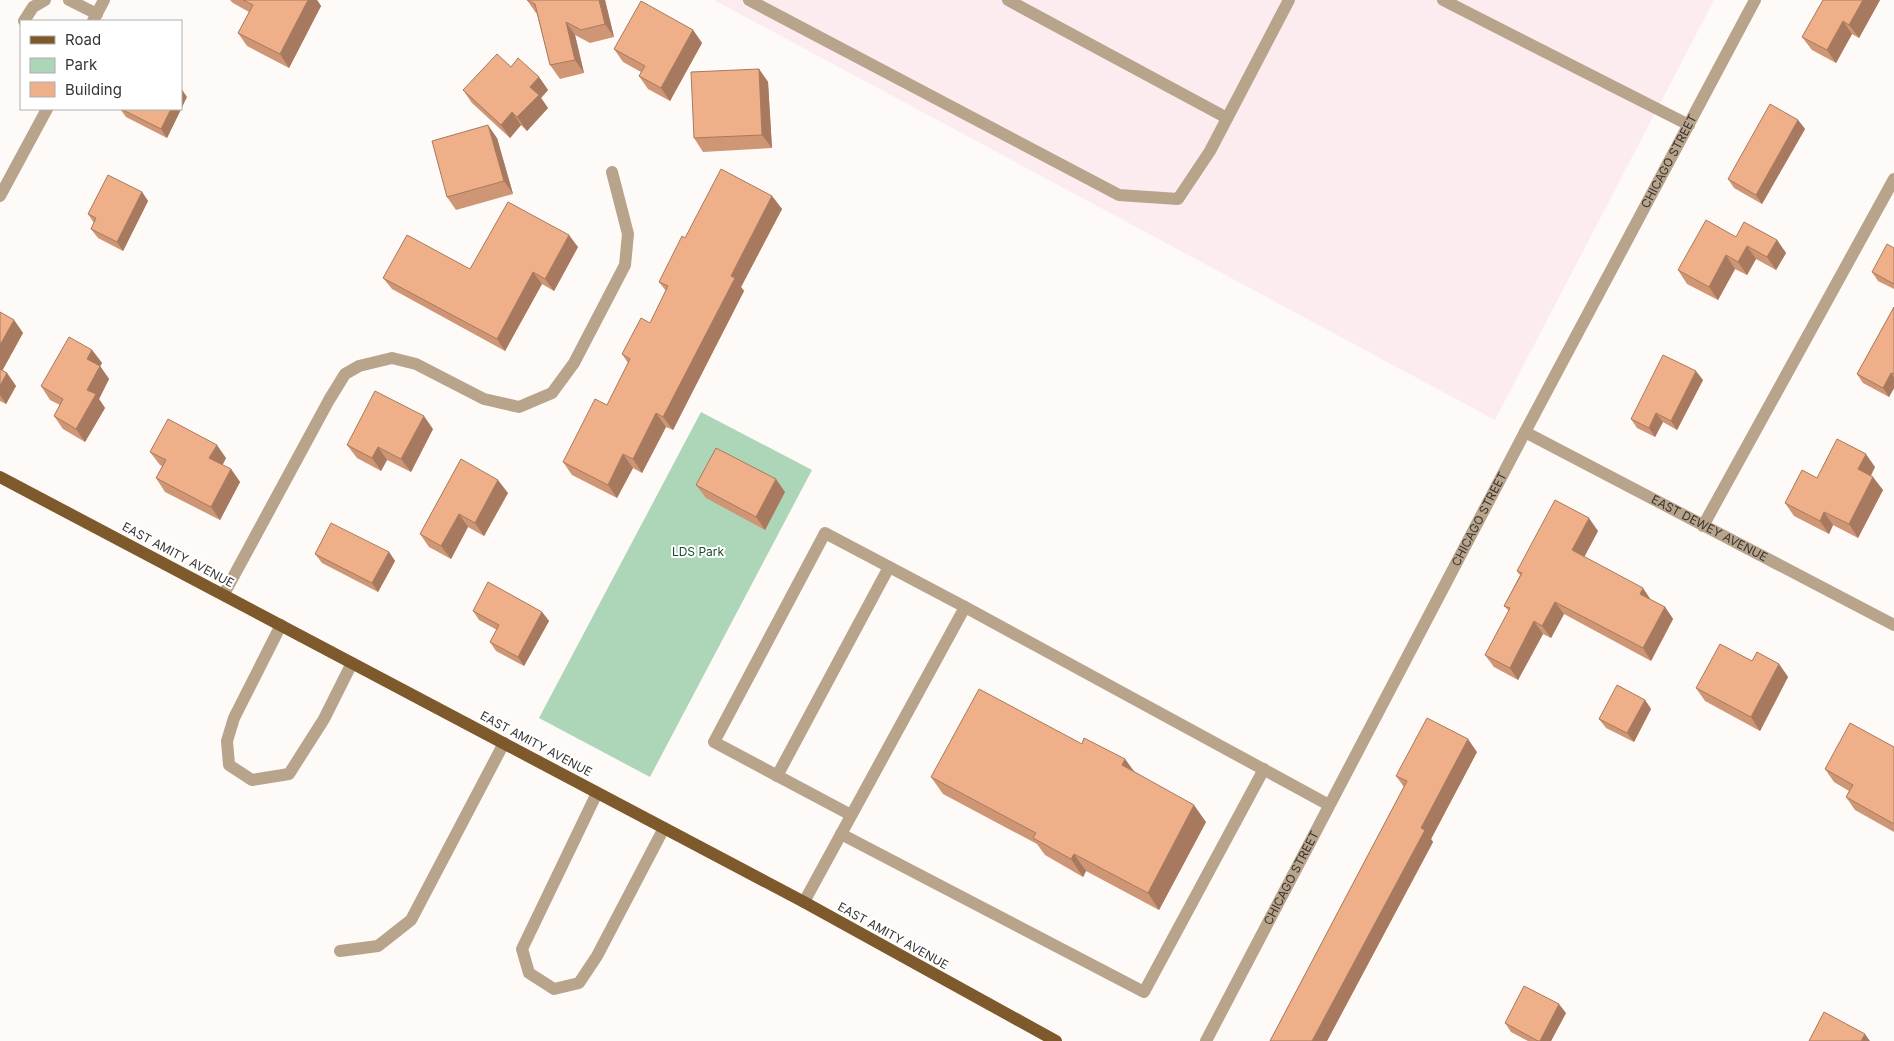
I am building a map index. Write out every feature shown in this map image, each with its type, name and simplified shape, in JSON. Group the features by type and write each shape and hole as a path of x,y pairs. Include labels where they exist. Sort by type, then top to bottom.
{"main road":[{"name":"EAST AMITY AVENUE","path":"0,476 804,902 1056,1041"}],"street":[{"path":"25,20 33,7 45,0"},
{"path":"69,0 95,18 104,0"},
{"path":"749,0 1119,195 1178,199 1210,151 1289,0"},
{"path":"1008,0 1227,118"},
{"path":"1443,0 1688,125"},
{"name":"CHICAGO STREET","path":"1206,1041 1524,432 1754,0"},
{"path":"0,196 46,110"},
{"path":"224,594 345,374 359,366 392,358 416,364 484,399 519,407 552,393 574,363 625,265 628,234 612,172"},
{"path":"1703,526 1894,179"},
{"name":"EAST DEWEY AVENUE","path":"1524,432 1894,625"},
{"path":"851,815 714,742 825,533 1329,805"},
{"path":"778,776 889,567"},
{"path":"804,902 965,607"},
{"path":"281,625 234,718 227,742 229,765 252,780 289,774 324,719 352,663"},
{"path":"340,950 378,946 411,920 504,743"},
{"path":"841,834 1144,992 1264,769"},
{"path":"597,793 522,949 529,973 554,989 579,983 597,956 664,828"}],"shaded area":[{"path":"714,0 1714,0 1495,420"}],"green space":[{"name":"LDS Park","path":"701,412 812,470 650,777 539,718"}],"building":[{"path":"243,0 308,0 280,54 238,33 253,5"},
{"path":"527,0 599,0 605,24 581,30 566,22 575,60 550,65 535,4"},
{"path":"1823,0 1863,0 1849,25 1843,21 1827,50 1802,37"},
{"path":"641,1 693,30 661,88 639,76 645,66 614,49"},
{"path":"497,54 511,67 518,58 539,77 530,87 539,95 517,117 512,112 501,125 463,90"},
{"path":"759,69 762,135 694,138 691,72"},
{"path":"1770,104 1798,120 1756,195 1728,179"},
{"path":"123,110 170,110 161,129"},
{"path":"488,125 504,181 447,197 432,141"},
{"path":"721,169 772,196 731,276 735,278 663,417 656,413 633,459 623,454 608,485 563,462 595,399 607,405 630,359 622,354 641,318 650,323 668,286 659,282 682,236 685,238"},
{"path":"108,175 142,192 117,242 91,229 96,218 88,214"},
{"path":"508,202 569,235 545,279 533,272 497,339 383,278 407,235 470,269"},
{"path":"1706,220 1736,237 1744,222 1777,240 1767,257 1747,246 1738,262 1726,255 1709,287 1678,270"},
{"path":"1887,244 1894,248 1894,284 1872,272"},
{"path":"1894,307 1894,374 1891,373 1883,388 1857,374"},
{"path":"0,312 14,320 0,345"},
{"path":"69,337 92,350 87,359 100,366 87,390 96,394 76,429 54,416 63,399 41,386"},
{"path":"1663,355 1696,371 1671,421 1656,413 1649,428 1631,419"},
{"path":"0,369 7,373 0,386"},
{"path":"375,391 424,416 401,459 378,447 372,458 347,445"},
{"path":"168,419 217,445 209,458 231,469 211,507 156,478 166,460 150,452"},
{"path":"1837,439 1866,454 1858,469 1873,477 1849,524 1824,512 1820,521 1785,503 1802,470 1817,478"},
{"path":"716,448 776,479 756,517 696,485"},
{"path":"461,459 498,480 475,523 459,514 441,546 420,534"},
{"path":"1555,500 1589,518 1572,550 1643,588 1640,594 1665,607 1643,648 1555,602 1542,626 1534,621 1510,668 1485,655 1510,608 1504,606 1522,573 1517,571"},
{"path":"331,523 389,552 372,583 315,554"},
{"path":"488,582 542,612 518,657 490,642 499,625 473,611"},
{"path":"1720,644 1752,661 1757,652 1779,664 1751,717 1696,688"},
{"path":"1617,685 1645,700 1627,733 1599,719"},
{"path":"979,689 1082,744 1084,738 1125,759 1122,765 1194,805 1148,893 1074,854 1071,859 1033,838 1036,833 931,777"},
{"path":"1427,718 1468,739 1421,828 1425,830 1312,1041 1270,1041 1407,781 1396,776"},
{"path":"1850,723 1894,747 1894,824 1846,797 1853,785 1825,769"},
{"path":"1524,986 1559,1004 1540,1041 1505,1023"},
{"path":"1824,1012 1865,1034 1861,1041 1809,1041"}]}
